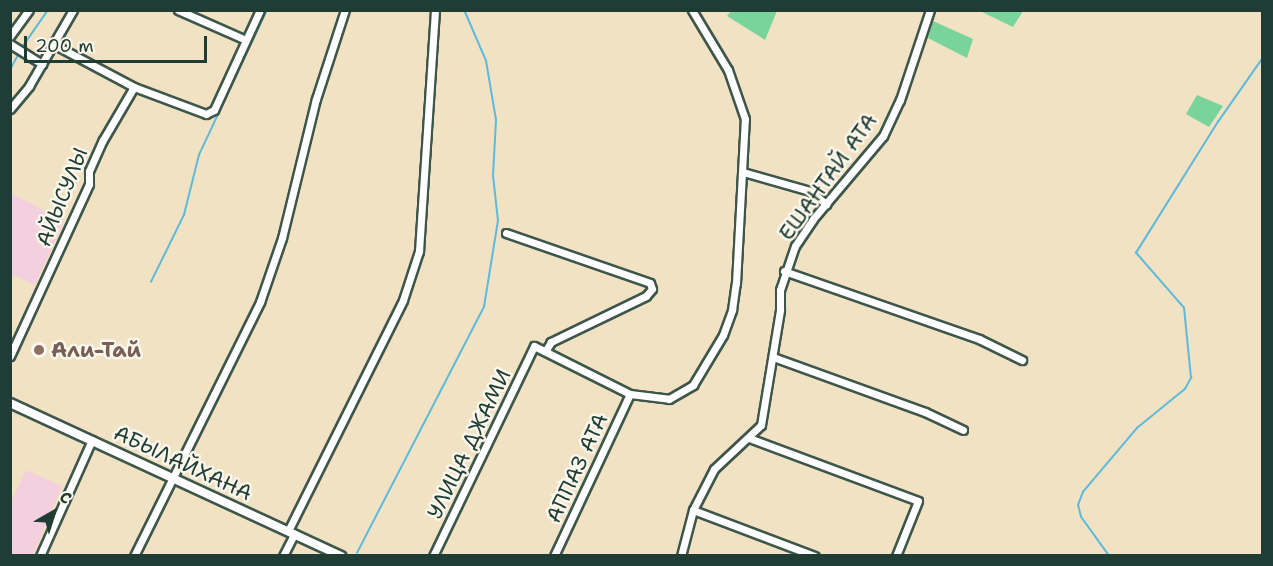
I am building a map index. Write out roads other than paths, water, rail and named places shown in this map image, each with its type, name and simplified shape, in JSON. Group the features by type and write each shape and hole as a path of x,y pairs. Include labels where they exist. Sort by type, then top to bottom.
{"main road":[{"name":"АБЫЛАЙХАНА","path":"10,404 341,555"}],"street":[{"path":"10,36 29,10"},
{"path":"10,109 42,64 73,10"},
{"path":"178,10 246,40"},
{"path":"53,44 134,87 206,114 214,110 260,10"},
{"path":"134,555 271,272 316,99 345,10"},
{"path":"283,555 291,532 403,300 419,251 435,10"},
{"path":"506,233 650,283 652,289 646,296 551,342 546,350 630,394 669,399 681,395 693,384 715,352 732,310 742,172 742,102 728,70 692,10"},
{"name":"ЕШАНТАЙ АТА","path":"681,555 693,510 714,469 761,425 773,357 784,271 795,246 826,204 883,136 900,100 930,10"},
{"path":"10,44 42,64"},
{"name":"АЙЫСУЛЫ","path":"10,356 89,184 89,171 103,140 134,87"},
{"path":"742,172 810,191 826,204"},
{"path":"784,271 979,339 1022,360"},
{"name":"УЛИЦА ДЖАМИ","path":"433,555 534,346 546,350"},
{"path":"773,357 925,412 963,430"},
{"name":"АППАЗ АТА","path":"554,555 630,394"},
{"path":"748,438 918,501 896,555"},
{"path":"40,555 92,440"},
{"path":"693,510 816,555"}],"waterway":[{"path":"21,49 48,10"},
{"path":"151,282 184,215 199,155 267,10"},
{"path":"357,553 484,307 498,221 493,176 496,120 486,61 464,10"},
{"path":"10,70 19,53"},
{"path":"1109,556 1081,517 1078,505 1083,492 1137,428 1185,389 1191,378 1184,308 1136,253 1218,122 1262,59"}],"place":[{"name":"Али-Тай","path":"39,350"}]}
